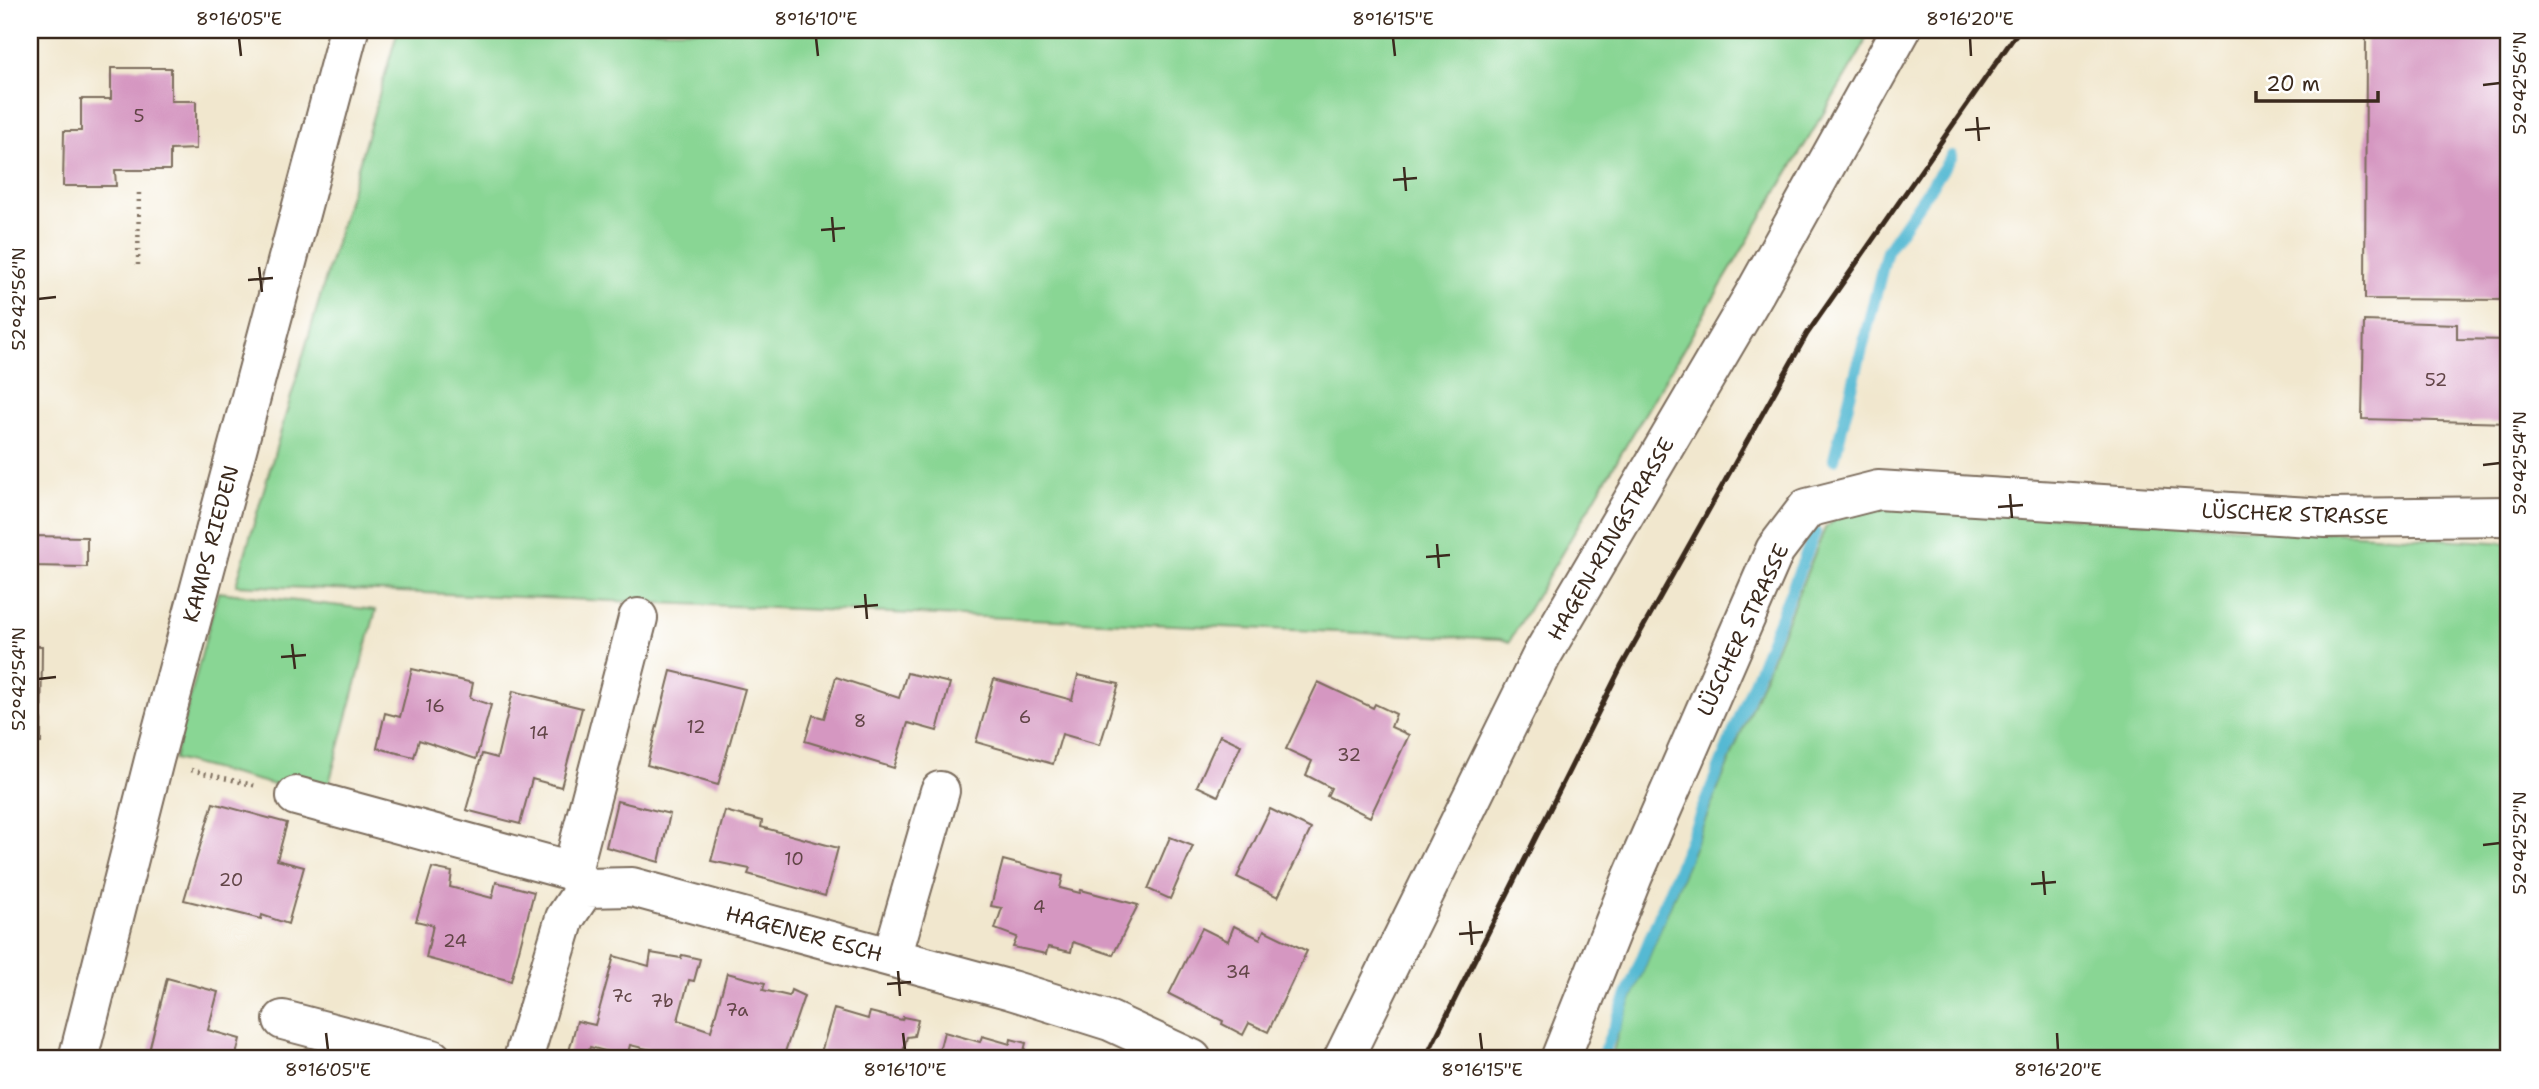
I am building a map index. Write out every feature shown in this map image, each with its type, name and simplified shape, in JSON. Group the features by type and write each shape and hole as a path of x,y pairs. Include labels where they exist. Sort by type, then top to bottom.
{"street":[{"name":"KAMPS RIEDEN","path":"78,1059 154,760 349,30"},
{"name":"HAGEN-RINGSTRASSE","path":"1343,1059 1542,655 1756,291 1901,30"},
{"name":"LÜSCHER STRASSE","path":"1560,1059 1633,876 1775,550 1807,508 1878,491 2326,518 2509,516"},
{"path":"523,1059 578,880 638,618"},
{"path":"892,957 940,791"},
{"name":"HAGENER ESCH","path":"296,796 578,880 632,887 1011,990 1110,1021 1192,1059"},
{"path":"283,1020 432,1059"}],"path":[{"path":"138,265 139,190"},
{"path":"154,760 296,796"}],"green space":[{"path":"398,30 1868,30 1863,47 1509,642 1501,639 236,585"},
{"path":"1876,506 2509,543 2509,1059 1611,1059 1619,1030 1825,528 1845,512"},
{"path":"218,592 376,610 327,791 288,780 275,785 174,759"}],"building":[{"path":"2366,30 2509,30 2509,300 2365,299"},
{"path":"111,68 171,68 171,101 196,101 196,149 170,150 170,170 115,170 116,186 63,186 64,131 81,131 81,99 111,99"},
{"path":"2364,321 2457,324 2457,339 2509,340 2509,423 2362,419"},
{"path":"30,536 87,537 87,567 30,566"},
{"path":"30,646 42,646 41,743 30,743"},
{"path":"412,669 473,683 470,698 491,705 476,759 419,740 414,757 377,748 385,713 400,717"},
{"path":"671,671 745,689 718,785 647,765"},
{"path":"907,673 950,683 937,731 908,723 894,768 805,741 813,715 824,718 836,677 899,698"},
{"path":"1078,675 1119,684 1100,745 1062,734 1053,764 976,742 994,679 1072,700"},
{"path":"1318,682 1373,708 1375,704 1396,714 1391,727 1409,735 1370,817 1327,796 1331,788 1306,775 1312,761 1286,749"},
{"path":"513,691 582,708 561,787 532,779 520,824 466,810 482,754 497,758"},
{"path":"1220,735 1241,745 1218,796 1197,786"},
{"path":"617,801 670,814 659,862 606,847"},
{"path":"213,803 287,823 277,860 304,867 288,924 262,915 261,919 184,900"},
{"path":"1270,809 1311,829 1278,897 1237,877"},
{"path":"725,811 762,821 761,827 838,848 825,896 748,874 750,869 711,861"},
{"path":"1170,837 1193,846 1170,899 1148,889"},
{"path":"1003,860 1063,876 1060,888 1080,893 1081,890 1138,905 1113,955 1073,942 1071,952 1048,947 1046,954 1013,947 1017,937 995,929 1002,908 991,906"},
{"path":"432,868 452,872 450,887 492,898 496,882 534,892 511,981 426,958 433,925 416,921"},
{"path":"1234,926 1260,939 1264,930 1307,951 1268,1032 1249,1023 1243,1035 1222,1024 1223,1021 1169,994 1202,928 1228,941"},
{"path":"651,953 700,959 694,981 689,980 678,1020 711,1031 727,973 765,983 763,990 789,996 791,990 804,996 784,1055 794,1059 666,1059 668,1054 630,1045 627,1057 590,1047 586,1059 567,1059 577,1021 595,1025 614,956 649,966"},
{"path":"167,978 218,992 208,1030 240,1039 235,1059 147,1059"},
{"path":"834,1009 868,1019 870,1012 902,1020 903,1017 918,1020 914,1036 907,1037 901,1059 819,1059"},
{"path":"944,1032 980,1042 982,1036 1010,1044 1011,1039 1026,1043 1022,1059 937,1059"}],"waterway":[{"path":"1834,459 1887,250 1952,156"},
{"path":"1601,1059 1815,532"}],"railway":[{"path":"1425,1059 1621,667 1807,334 2019,30"}]}
